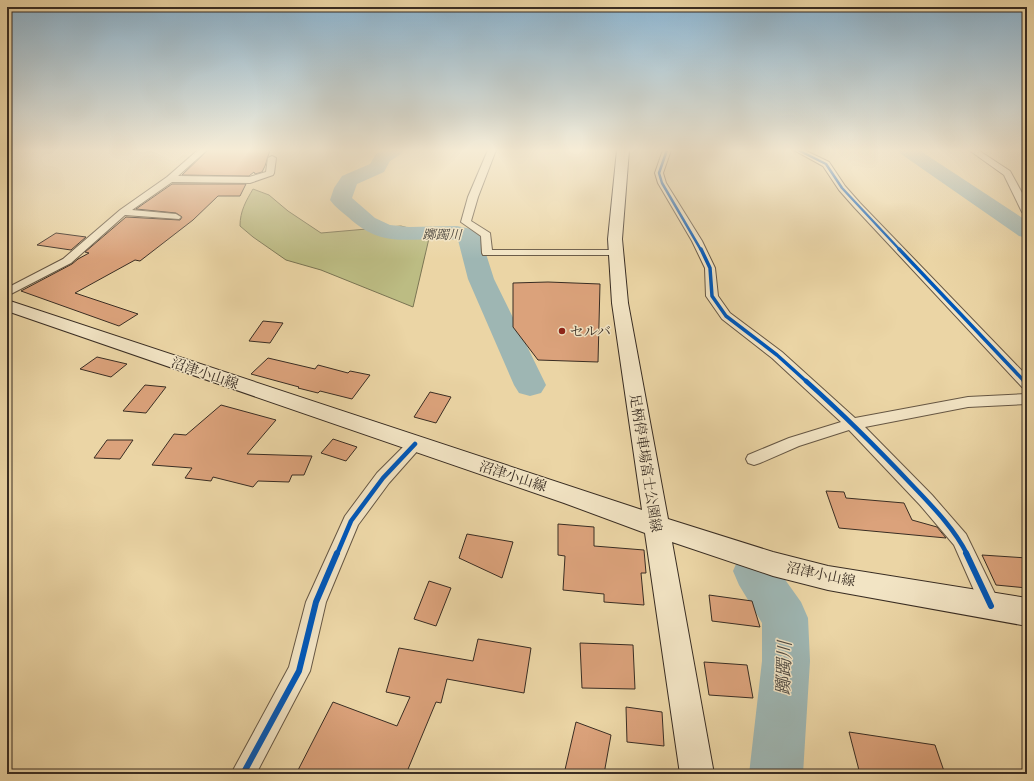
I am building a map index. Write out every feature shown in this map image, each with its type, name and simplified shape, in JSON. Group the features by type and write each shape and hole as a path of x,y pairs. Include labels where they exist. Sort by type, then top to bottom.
{"main road":[{"name":"足柄停車場富士公園線","path":"619,186 616,253 620,303 697,774"},
{"name":"沼津小山線","path":"7,305 414,444 572,496 656,526 773,564 828,578 1027,612"}],"street":[{"path":"7,293 67,261 122,212 158,186"},
{"path":"477,186 466,222 486,235 487,253 616,253"},
{"path":"664,186 697,241 710,268 712,296 726,316 777,355 821,394 926,500 960,540 991,606"},
{"path":"841,186 1027,384"},
{"path":"1015,186 1027,212"},
{"path":"122,212 176,217"},
{"path":"754,459 794,442 852,424 968,402 1027,399"},
{"path":"243,774 299,671 316,602 350,521 383,478 414,444"}],"green space":[{"path":"253,189 269,195 288,211 321,233 401,226 430,234 413,307 321,270 286,260 253,237 240,226 240,221 242,211"}],"building":[{"path":"168,186 245,186 240,196 218,196 193,220 140,261 135,260 75,293 138,314 119,326 21,291 72,264 89,253 85,252 126,217 180,220 182,217 176,213 136,209"},
{"path":"56,233 86,237 71,250 37,245"},
{"path":"548,282 600,284 598,362 538,360 513,327 513,283"},
{"path":"263,321 283,323 270,343 249,341"},
{"path":"97,357 127,364 111,377 80,369"},
{"path":"268,358 315,369 318,365 348,373 350,371 370,375 352,399 320,391 318,393 251,374"},
{"path":"145,385 166,387 146,413 123,411"},
{"path":"430,392 451,397 436,423 414,417"},
{"path":"221,405 276,420 247,454 312,456 304,475 292,475 289,482 258,481 253,487 213,477 211,481 185,478 192,468 152,465 174,434 186,435"},
{"path":"333,439 357,447 346,461 321,453"},
{"path":"107,440 133,440 120,459 94,458"},
{"path":"826,491 844,492 846,498 904,503 912,520 937,527 946,538 839,528"},
{"path":"558,524 594,527 594,546 644,550 646,573 641,573 644,605 604,602 604,594 563,590 565,556 558,555"},
{"path":"467,534 513,542 502,578 459,558"},
{"path":"982,555 1027,558 1027,588 996,585"},
{"path":"429,581 451,588 436,626 414,619"},
{"path":"709,595 752,601 760,627 712,621"},
{"path":"478,639 531,648 524,693 447,679 441,703 436,702 406,774 296,774 333,702 397,726 410,697 386,692 399,648 473,661"},
{"path":"580,643 633,645 635,689 582,688"},
{"path":"704,662 747,665 753,698 709,695"},
{"path":"626,707 662,712 664,746 627,742"},
{"path":"576,722 611,735 604,774 564,774"},
{"path":"849,732 935,745 945,774 860,774"}],"waterway":[{"name":"躑躅川","path":"345,186 341,200 362,219 375,228 386,232 409,234 445,232 468,235 481,279 530,385"},
{"path":"961,186 1027,231"},
{"name":"躑躅川","path":"754,571 785,618 786,661 776,774"}],"cycle path":[{"path":"664,186 697,241 710,268 712,296 726,316 777,355 821,394 881,452 926,500 960,540 991,606"},
{"path":"841,186 1027,384"},
{"path":"243,774 299,671 316,602 351,521 383,478 415,444"}],"place":[{"name":"セルバ","path":"562,331"}]}
